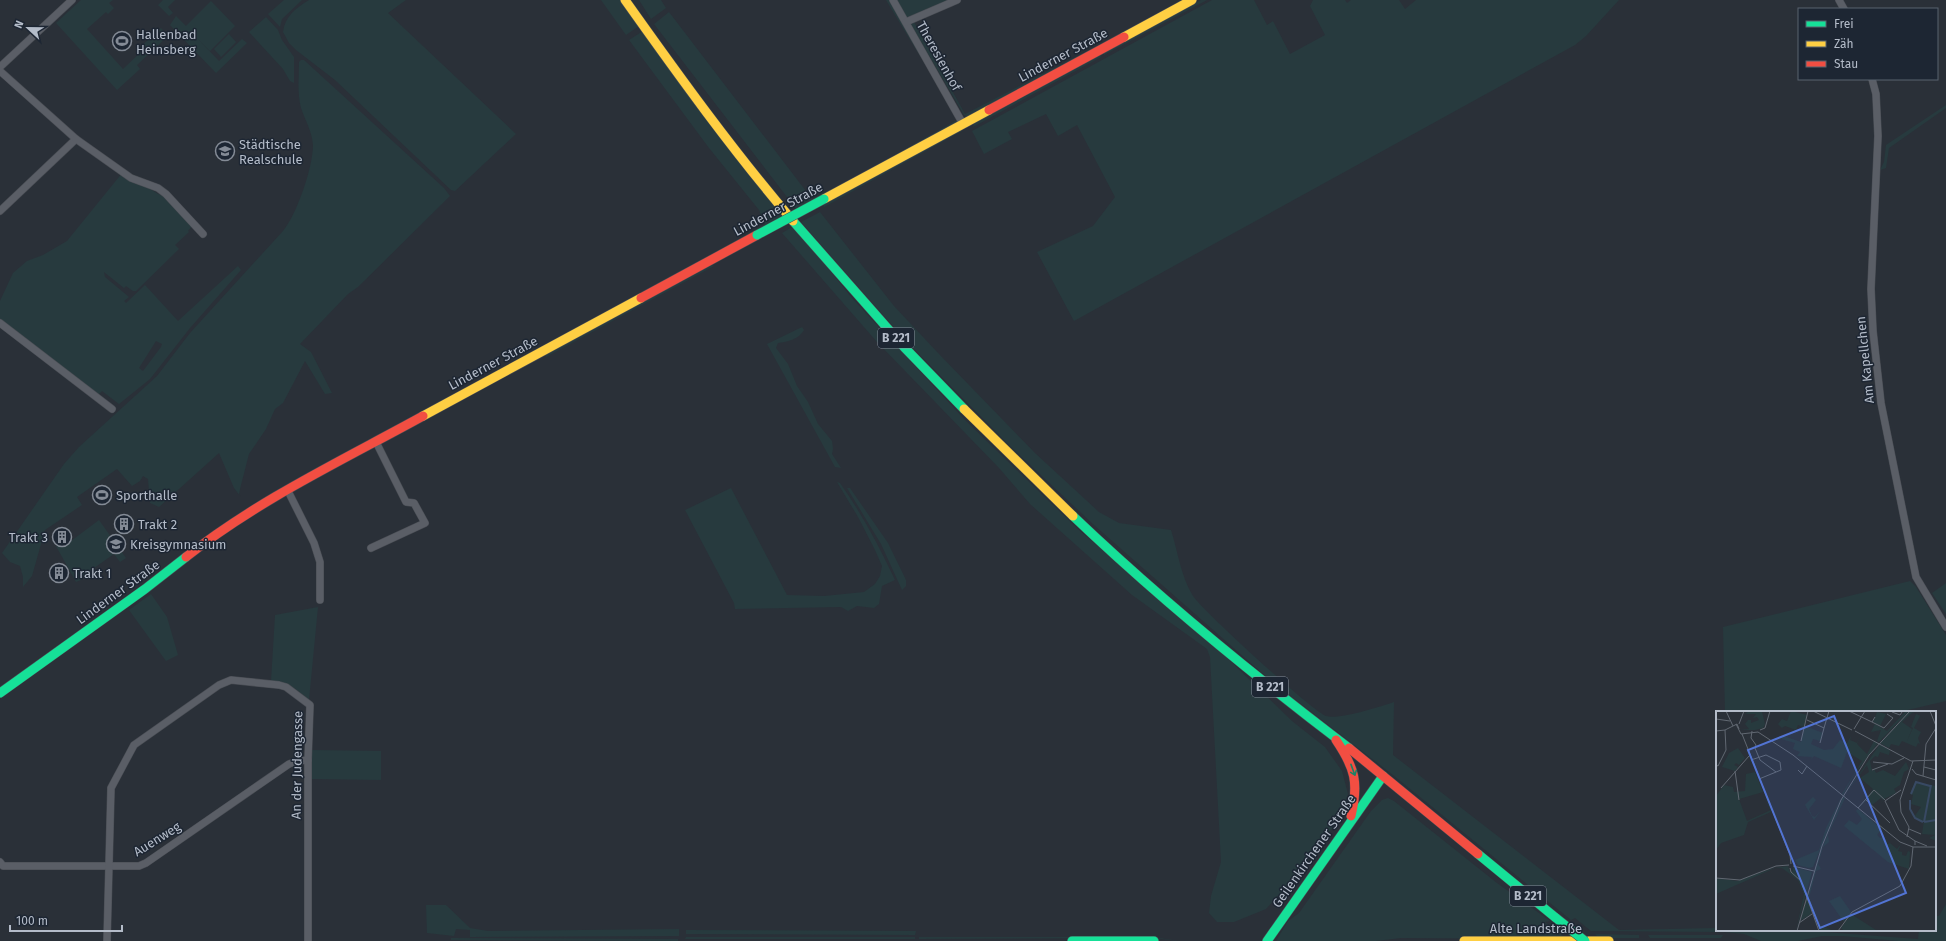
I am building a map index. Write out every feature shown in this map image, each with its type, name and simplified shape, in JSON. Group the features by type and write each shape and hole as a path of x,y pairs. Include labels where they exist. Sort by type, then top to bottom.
{"main road":[{"name":"B 221","path":"625,0 733,146 823,257 915,358 1024,470 1095,537 1244,667 1383,776 1585,941"},
{"name":"Linderner Straße","path":"0,693 145,589 218,532 288,491 1192,0"},
{"path":"1333,736 1353,768 1357,784 1355,800 1349,823"},
{"name":"Geilenkirchener Straße","path":"1267,941 1383,776"},
{"path":"1072,941 1154,941"},
{"name":"Alte Landstraße","path":"1464,941 1609,941"}],"street":[{"path":"0,67 72,0"},
{"name":"Theresienhof","path":"893,0 963,124"},
{"path":"906,22 957,0"},
{"path":"0,71 76,139 131,178 158,188 166,194 203,234"},
{"name":"Am Kapellchen","path":"1872,80 1876,94 1878,144 1871,289 1873,331 1881,403 1916,577 1946,627"},
{"path":"0,211 76,139"},
{"path":"0,323 112,409"},
{"path":"371,548 425,524 414,503 406,502 376,442"},
{"path":"288,491 314,543 320,562 320,600"},
{"name":"An der Judengasse","path":"107,941 110,791 134,745 219,685 231,680 286,687 310,705 308,760 308,941"},
{"name":"Auenweg","path":"0,862 3,866 139,866 146,863 289,764 297,761 308,760"}],"green space":[{"path":"81,0 113,0 109,3 114,8 108,14 106,12 87,29 123,69 141,52 139,48 161,28 168,36 137,65 140,69 117,90 56,23"},
{"path":"163,0 175,0 168,7 173,13 169,16 158,5"},
{"path":"284,0 302,0 282,19 280,27 268,14"},
{"path":"309,0 406,0 388,13 516,134 455,191 451,190 335,80 289,43 283,32 286,21 296,9"},
{"path":"601,0 620,0 639,26 626,35"},
{"path":"639,0 661,0 666,8 651,19"},
{"path":"886,0 891,0 926,66"},
{"path":"897,0 952,0 908,20"},
{"path":"1201,0 1207,0 1104,55 1103,53"},
{"path":"1212,0 1254,0 1267,25 1273,21 1290,54 1325,35 1310,6 1313,0 1345,0 1347,3 1351,0 1399,0 1405,9 1416,0 1619,0 1586,36 1575,45 1074,321 1037,252 1093,226 1115,197 1077,125 1058,136 1046,114 1008,132 1012,139 984,154 972,131"},
{"path":"211,1 235,26 210,51 196,37 219,61 242,39 247,43 216,73 170,25 176,16 186,26"},
{"path":"669,12 812,199 856,177 957,120 958,122 797,210 654,24"},
{"path":"266,17 278,30 282,40 294,57 294,83 290,81 283,69 249,32"},
{"path":"914,22 965,114 1093,48 1096,49 970,118 964,115 911,25"},
{"path":"643,31 786,217 695,264 765,224 759,210 709,148 629,40"},
{"path":"229,34 236,42 221,57 214,49"},
{"path":"1100,55 1101,57 973,127 974,123"},
{"path":"304,60 444,188 450,196 358,287 348,294 300,344 311,352 332,393 325,394 305,361 283,403 275,409 266,429 249,454 239,494 241,497 234,488 219,453 159,507 150,503 148,479 143,476 140,481 132,486 117,469 77,497 82,505 45,530 32,576 23,587 23,577 20,566 10,562 2,553 64,464 79,447 157,376 190,333 283,231 294,213 307,177 313,145 310,130 300,102 299,62"},
{"path":"1946,105 1946,108 1889,148 1886,168 1880,170 1884,162 1886,145"},
{"path":"960,130 962,131 824,207 823,204"},
{"path":"123,172 158,194 164,196 192,226 188,231 189,232 175,245 179,249 136,291 133,291 126,286 124,288 104,272 105,277 129,297 124,301 126,303 145,285 178,321 238,266 241,270 190,328 150,379 119,404 102,391 98,395 0,319 0,301 13,273 27,261 43,255 67,241","holes":["156,341 162,344 143,371 139,368"]},
{"path":"820,212 894,306 1035,453 1099,512 1119,523 1171,530 1185,581 1193,596 1258,660 1301,698 1326,716 1332,717 1349,715 1394,702 1393,755 1619,930 1716,928 1716,931 1811,931 1918,939 1919,931 1936,931 1936,916 1939,916 1946,904 1946,941 1898,941 1842,936 1822,936 1798,941 1761,941 1744,934 1724,932 1591,931 1575,918 1571,920 1393,775 1270,680 1094,525 1010,446 906,341 801,222"},
{"path":"794,226 852,298 966,421 1081,532 1132,574 1219,650 1292,721 1325,747 1342,771 1348,794 1342,815 1297,875 1266,909 1234,922 1217,922 1209,913 1211,896 1221,862 1210,657 1207,649 1132,595 1030,504 999,468 877,342 782,233"},
{"path":"712,265 714,266 546,357 546,355"},
{"path":"802,327 804,330 799,336 789,341 778,343 776,348 788,364 797,386 808,402 818,424 832,441 832,454 841,468 835,467 767,344"},
{"path":"837,482 840,483 863,518 895,580 882,586 879,604 874,608 857,606 848,611 841,607 735,609 734,603 685,510 731,488 787,595 824,596 864,592 875,584 880,576 882,566 858,517"},
{"path":"847,488 850,488 888,543 906,580 906,586 902,590 881,544"},
{"path":"99,520 126,558 120,562 114,554 81,577 81,580 76,582 56,546 61,544 63,547"},
{"path":"1910,581 1916,587 1946,635 1946,701 1903,711 1725,711 1723,627"},
{"path":"1946,583 1946,614 1932,593"},
{"path":"151,594 167,617 178,655 166,661 129,610"},
{"path":"318,607 309,700 296,689 287,684 271,681 275,615"},
{"path":"312,750 381,751 381,780 311,779"},
{"path":"1388,798 1394,801 1497,883 1550,921 1545,922 1563,936 1569,936 1572,939 1401,938 1376,941 1276,941 1288,921 1299,913 1371,811 1382,800"},
{"path":"426,905 446,905 470,928 488,931 679,929 679,936 470,937 470,930 456,929 454,936 427,933"},
{"path":"686,930 916,931 915,935 686,934"},
{"path":"1595,934 1639,935 1639,938 1599,938"},
{"path":"1648,935 1723,935 1721,938 1650,938"},
{"path":"686,937 915,937 915,939 685,939"},
{"path":"919,937 1152,937 1180,941 1152,938 919,939"},
{"path":"451,938 678,939 678,941 451,940"}],"traffic: fast":[{"path":"757,235 824,199"},
{"path":"793,221 904,347 964,409"},
{"path":"1073,516 1173,607 1278,693 1349,748"},
{"path":"0,693 145,589 186,557"},
{"path":"1267,941 1383,776"},
{"path":"1478,854 1556,918"},
{"path":"1556,918 1585,941"},
{"path":"1072,941 1154,941"}],"traffic: slow":[{"path":"625,0 686,85 771,195 793,221"},
{"path":"1124,37 1192,0"},
{"path":"824,199 989,110"},
{"path":"423,416 641,298"},
{"path":"964,409 1073,516"},
{"path":"1464,941 1609,941"}],"traffic: jam":[{"path":"989,110 1124,37"},
{"path":"641,298 757,235"},
{"path":"186,557 242,517 272,499 423,416"},
{"path":"1336,740 1347,759 1354,776 1355,794 1351,816"},
{"path":"1349,748 1478,854"}],"place":[{"name":"Hallenbad Heinsberg","path":"122,41"},
{"name":"Städtische Realschule","path":"225,151"},
{"name":"Sporthalle","path":"102,495"},
{"name":"Trakt 2","path":"124,524"},
{"name":"Trakt 3","path":"62,537"},
{"name":"Kreisgymnasium","path":"116,544"},
{"name":"Trakt 1","path":"59,573"}]}
